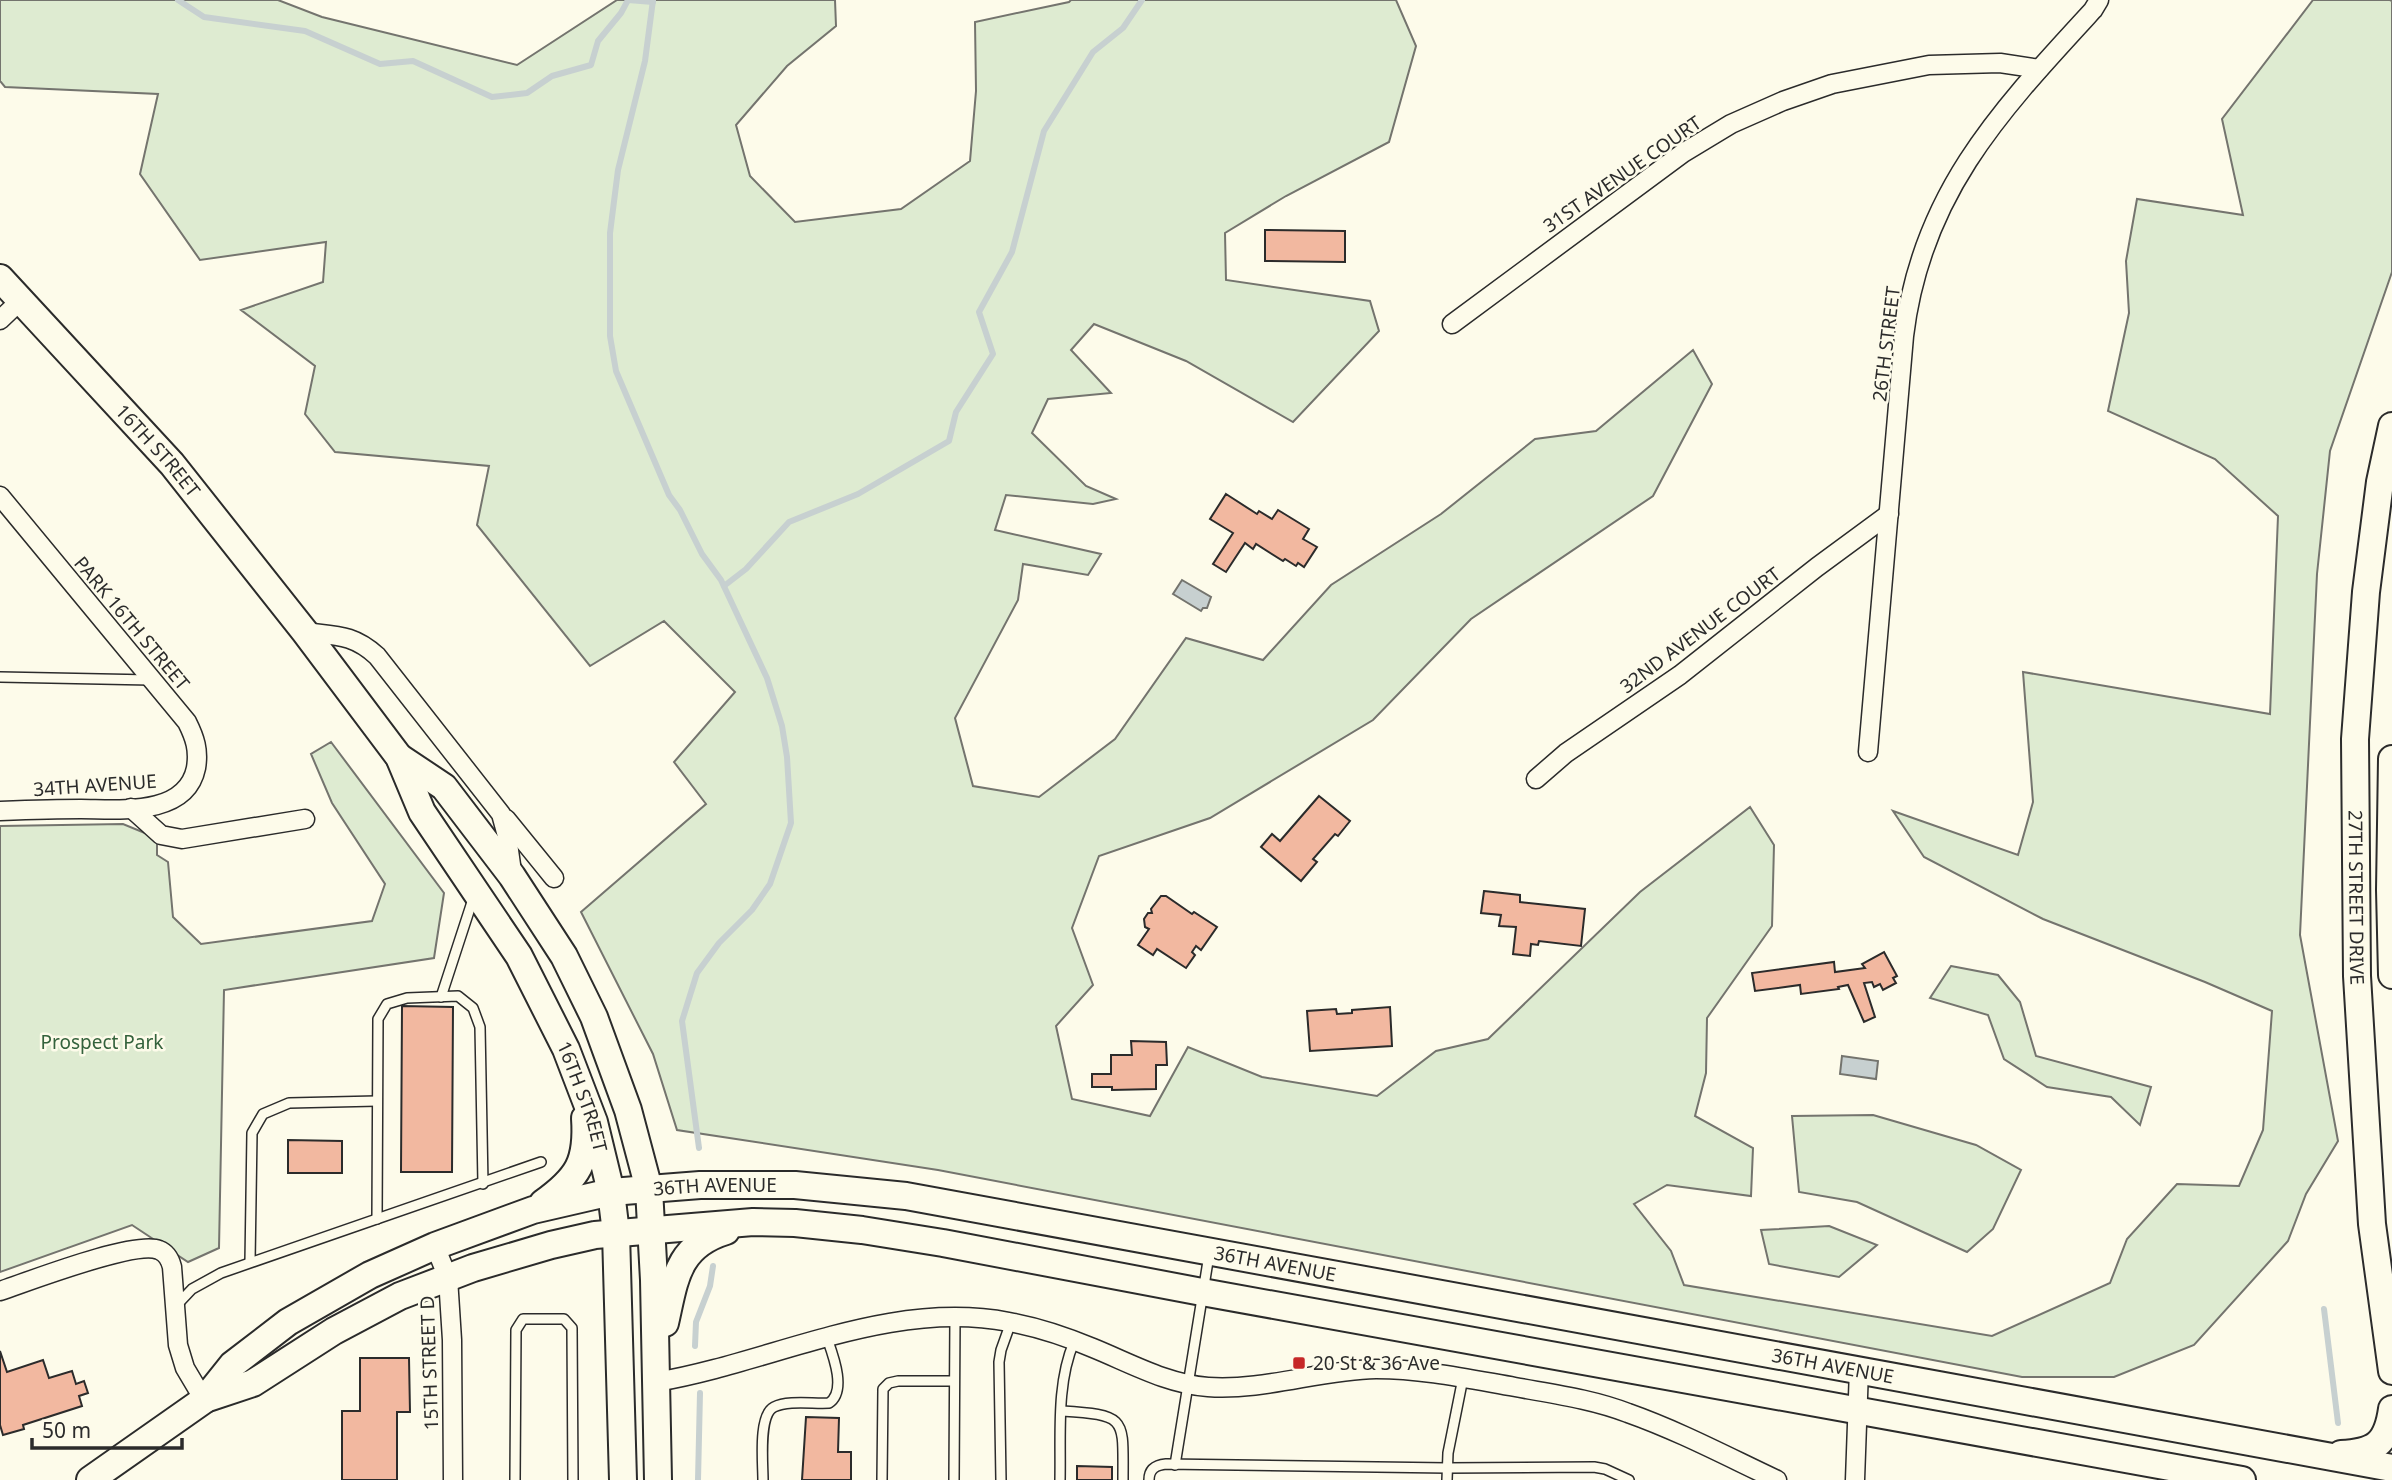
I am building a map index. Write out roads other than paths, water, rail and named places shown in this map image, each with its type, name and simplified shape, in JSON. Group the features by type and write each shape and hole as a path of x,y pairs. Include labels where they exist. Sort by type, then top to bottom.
{"main road":[{"name":"16TH STREET","path":"0,278 172,464 305,632 399,757 422,812 519,956 566,1049 594,1122 611,1192 616,1233 623,1480"},
{"name":"27TH STREET DRIVE","path":"2392,426 2380,482 2366,592 2355,739 2357,976 2372,1224 2392,1371"},
{"name":"16TH STREET","path":"399,757 444,788 512,876 564,956 594,1017 628,1110 649,1189 658,1480"},
{"name":"27TH STREET DRIVE","path":"2392,760 2392,975"},
{"path":"533,1210 568,1184 586,1148 584,1112 566,1049"},
{"name":"36TH AVENUE","path":"204,1400 232,1365 288,1322 370,1275 435,1246 533,1210 611,1192 758,1184 906,1196 2392,1468"},
{"name":"36TH AVENUE","path":"90,1480 204,1400 253,1383 281,1363 367,1314 425,1285 551,1245 616,1233 753,1222 862,1230 2242,1480"},
{"path":"656,1374 677,1273 685,1256 704,1239 753,1222"},
{"path":"2326,1455 2361,1453 2373,1448 2386,1435 2392,1409"}],"street":[{"name":"26TH STREET","path":"1868,752 1909,302 1931,229 1972,152 2099,0"},
{"name":"31ST AVENUE COURT","path":"1452,324 1683,153 1731,124 1832,84 1929,65 2000,62 2039,69"},
{"path":"0,320 21,300"},
{"name":"PARK 16TH STREET","path":"0,496 187,722 195,739 197,761 195,775 188,788"},
{"name":"32ND AVENUE COURT","path":"1536,779 1566,753 1680,675 1889,514"},
{"name":"16TH STREET","path":"305,632 344,637 362,643 377,656 554,878"},
{"name":"34TH AVENUE","path":"0,811 154,806 177,798 188,788"},
{"path":"131,808 161,835 182,839 305,819"},
{"name":"16TH STREET","path":"501,814 508,835 512,876"},
{"name":"15TH STREET D","path":"435,1246 447,1278 452,1339 453,1480"},
{"path":"0,1291 140,1248 161,1250 169,1256 174,1279 178,1345 185,1368 204,1400"},
{"path":"656,1374 691,1376 886,1322 922,1317 1011,1322 1187,1384 1232,1387 1375,1369 1417,1371 1564,1396 1627,1412 1777,1480"},
{"path":"1855,1480 1859,1369"}],"lane":[{"path":"0,677 151,680"},
{"path":"441,997 476,892"},
{"path":"377,1220 379,1019 387,1004 407,998 458,996 473,1008 480,1027 483,1184"},
{"path":"250,1262 252,1133 263,1114 289,1104 377,1101"},
{"path":"176,1307 192,1289 221,1273 541,1162"},
{"path":"1175,1465 1209,1253"},
{"path":"954,1480 955,1317"},
{"path":"515,1480 516,1330 523,1319 564,1319 572,1328 573,1480"},
{"path":"1001,1480 999,1362 1000,1350 1011,1322"},
{"path":"763,1480 763,1428 766,1415 772,1408 782,1405 829,1403 834,1399 837,1392 837,1374 827,1338"},
{"path":"1060,1480 1063,1382 1074,1342"},
{"path":"1447,1480 1448,1452 1463,1378"},
{"path":"882,1480 883,1389 889,1382 954,1381"},
{"path":"1062,1412 1098,1413 1117,1423 1123,1434 1123,1480"},
{"path":"1149,1480 1151,1470 1157,1465 1175,1465 1594,1467 1629,1480"}],"waterway":[{"path":"178,0 204,17 305,31 380,64 413,61 492,97 527,93 552,76 591,65 598,41 628,0"},
{"path":"628,0 653,2"},
{"path":"653,0 645,61 618,170 610,233 610,336 616,371 669,495 680,510 702,554 721,580 767,678 782,726 787,757 791,823 770,884 752,910 719,943 697,973 682,1021 699,1148"},
{"path":"724,586 746,569 789,522 858,494 949,441 956,412 993,354 979,312 1012,252 1044,131 1093,52 1123,28 1142,0"},
{"path":"695,1346 696,1322 710,1286 713,1266"},
{"path":"2324,1309 2338,1423"},
{"path":"698,1480 700,1393"}],"place":[{"name":"20 St & 36 Ave","path":"1299,1363"}],"park label":[{"name":"Prospect Park","path":"102,1042"}]}
